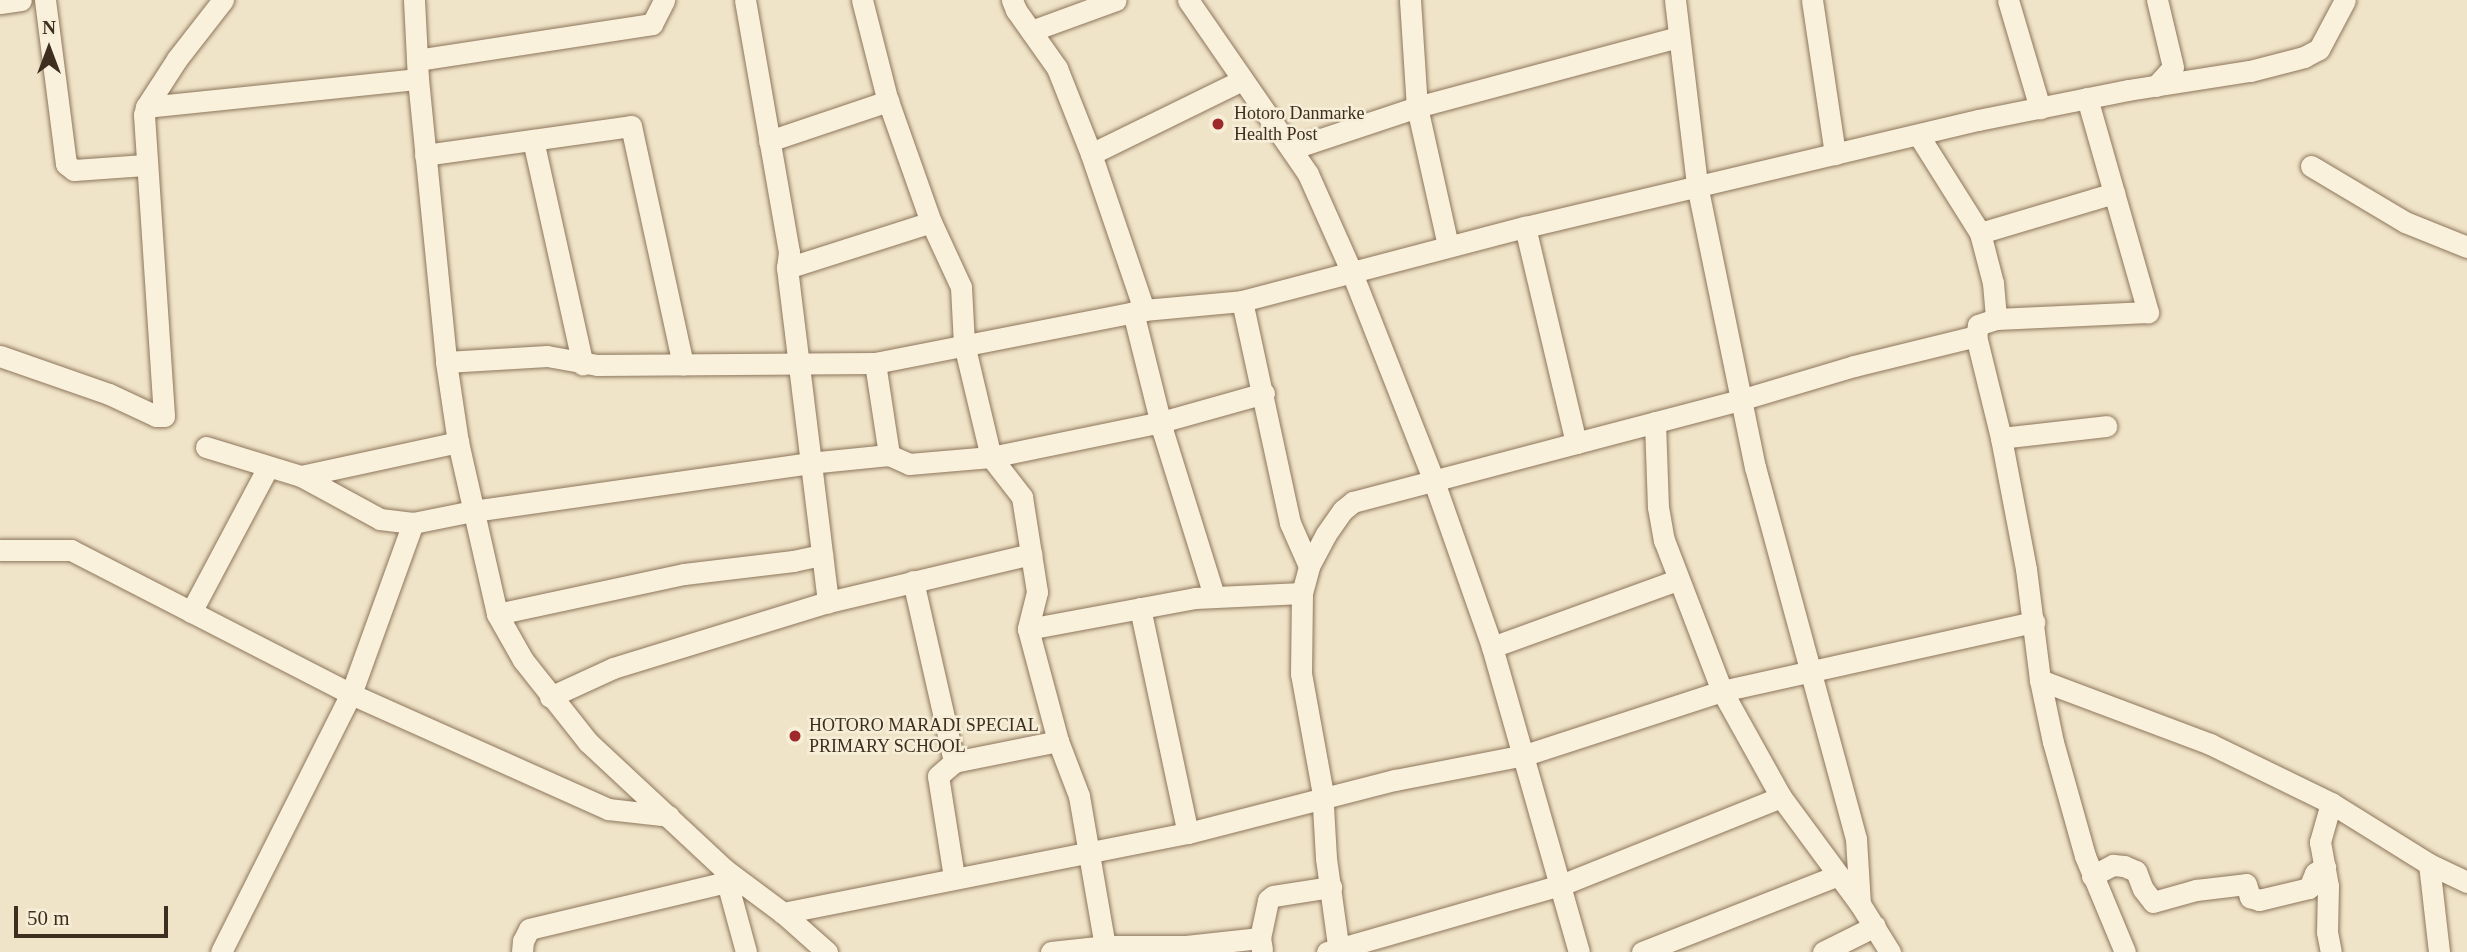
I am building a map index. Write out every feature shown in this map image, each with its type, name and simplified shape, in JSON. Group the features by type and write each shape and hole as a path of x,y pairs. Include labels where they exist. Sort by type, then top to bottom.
{"street":[{"path":"0,3 22,0"},
{"path":"45,0 66,164 74,170 145,165"},
{"path":"0,356 109,394 156,416 164,416 145,165 146,107 223,0"},
{"path":"414,0 417,70 446,362 458,442 497,614 523,660 588,742 668,816 726,875 783,913 827,952"},
{"path":"146,107 417,70 652,24 664,0"},
{"path":"745,0 789,252 787,268 828,602"},
{"path":"862,0 888,101 931,222 961,288 964,344 990,457 1022,497 1037,592 1028,629 1058,741 1079,796 1106,949"},
{"path":"1012,0 1057,68 1091,154 1139,311 1161,422 1214,596"},
{"path":"1031,31 1116,0"},
{"path":"1188,0 1308,174 1352,273 1433,478 1492,647 1525,755 1579,952"},
{"path":"1675,0 1697,185 1755,467 1856,839 1860,904"},
{"path":"1812,0 1835,154"},
{"path":"2008,0 2040,108"},
{"path":"2156,86 2173,67 2157,0"},
{"path":"446,362 547,356 565,358 583,365 875,363 1139,311 1242,301 1448,246 1697,185 2040,108 2249,71 2304,57 2319,49 2345,0"},
{"path":"1412,1 1417,107 1448,246"},
{"path":"1291,149 1417,107 1678,37"},
{"path":"1091,154 1242,80"},
{"path":"2087,99 2148,312 1996,319 1978,325 1976,336 2001,438 2034,622 2040,680 2053,742 2092,876 2125,952"},
{"path":"769,141 888,101"},
{"path":"425,155 631,126 683,364"},
{"path":"1919,136 1980,233 1993,283 1996,319"},
{"path":"533,140 583,365"},
{"path":"2311,166 2405,222 2467,247"},
{"path":"1980,233 2114,193"},
{"path":"787,268 931,222"},
{"path":"1525,227 1576,443"},
{"path":"1242,301 1290,523 1310,566"},
{"path":"1781,797 1562,885 1334,951 1331,887 1317,758 1301,674 1302,593 1310,566 1326,534 1347,505 1433,478 1741,400 1854,366 1976,336"},
{"path":"875,363 890,455"},
{"path":"206,447 301,476 380,519 413,523 473,511 809,463 890,455 909,464 990,457 1161,422 1264,393"},
{"path":"1655,422 1658,507 1664,540 1676,580 1722,691 1781,797 1860,904 1890,952"},
{"path":"2001,438 2106,426"},
{"path":"301,476 458,442"},
{"path":"191,612 268,467"},
{"path":"221,952 351,694 413,523"},
{"path":"0,550 71,550 351,694 608,809 668,816"},
{"path":"550,697 613,668 828,602 1031,554"},
{"path":"497,614 684,574 822,555"},
{"path":"1492,647 1676,580"},
{"path":"913,581 954,762"},
{"path":"1028,629 1214,596 1302,593"},
{"path":"1140,608 1188,833"},
{"path":"783,913 954,877 1188,833 1395,780 1525,755 1722,691 2034,622"},
{"path":"2040,680 2210,744 2331,803 2429,864 2467,882"},
{"path":"954,877 938,776 954,762 1058,741"},
{"path":"2331,803 2320,842 2325,867 2327,932 2331,952"},
{"path":"2429,864 2439,952"},
{"path":"2092,876 2113,865 2124,866 2136,872 2143,889 2154,902 2196,890 2246,884 2250,897 2259,900 2309,888 2315,873 2325,867"},
{"path":"523,952 523,941 529,929 726,875"},
{"path":"726,875 746,952"},
{"path":"1642,952 1838,876"},
{"path":"1051,952 1261,945 1264,908 1273,896 1331,887"},
{"path":"1823,952 1875,926"}],"place":[{"name":"Hotoro Danmarke Health Post","path":"1218,124"},
{"name":"HOTORO MARADI SPECIAL PRIMARY SCHOOL","path":"795,736"}]}
